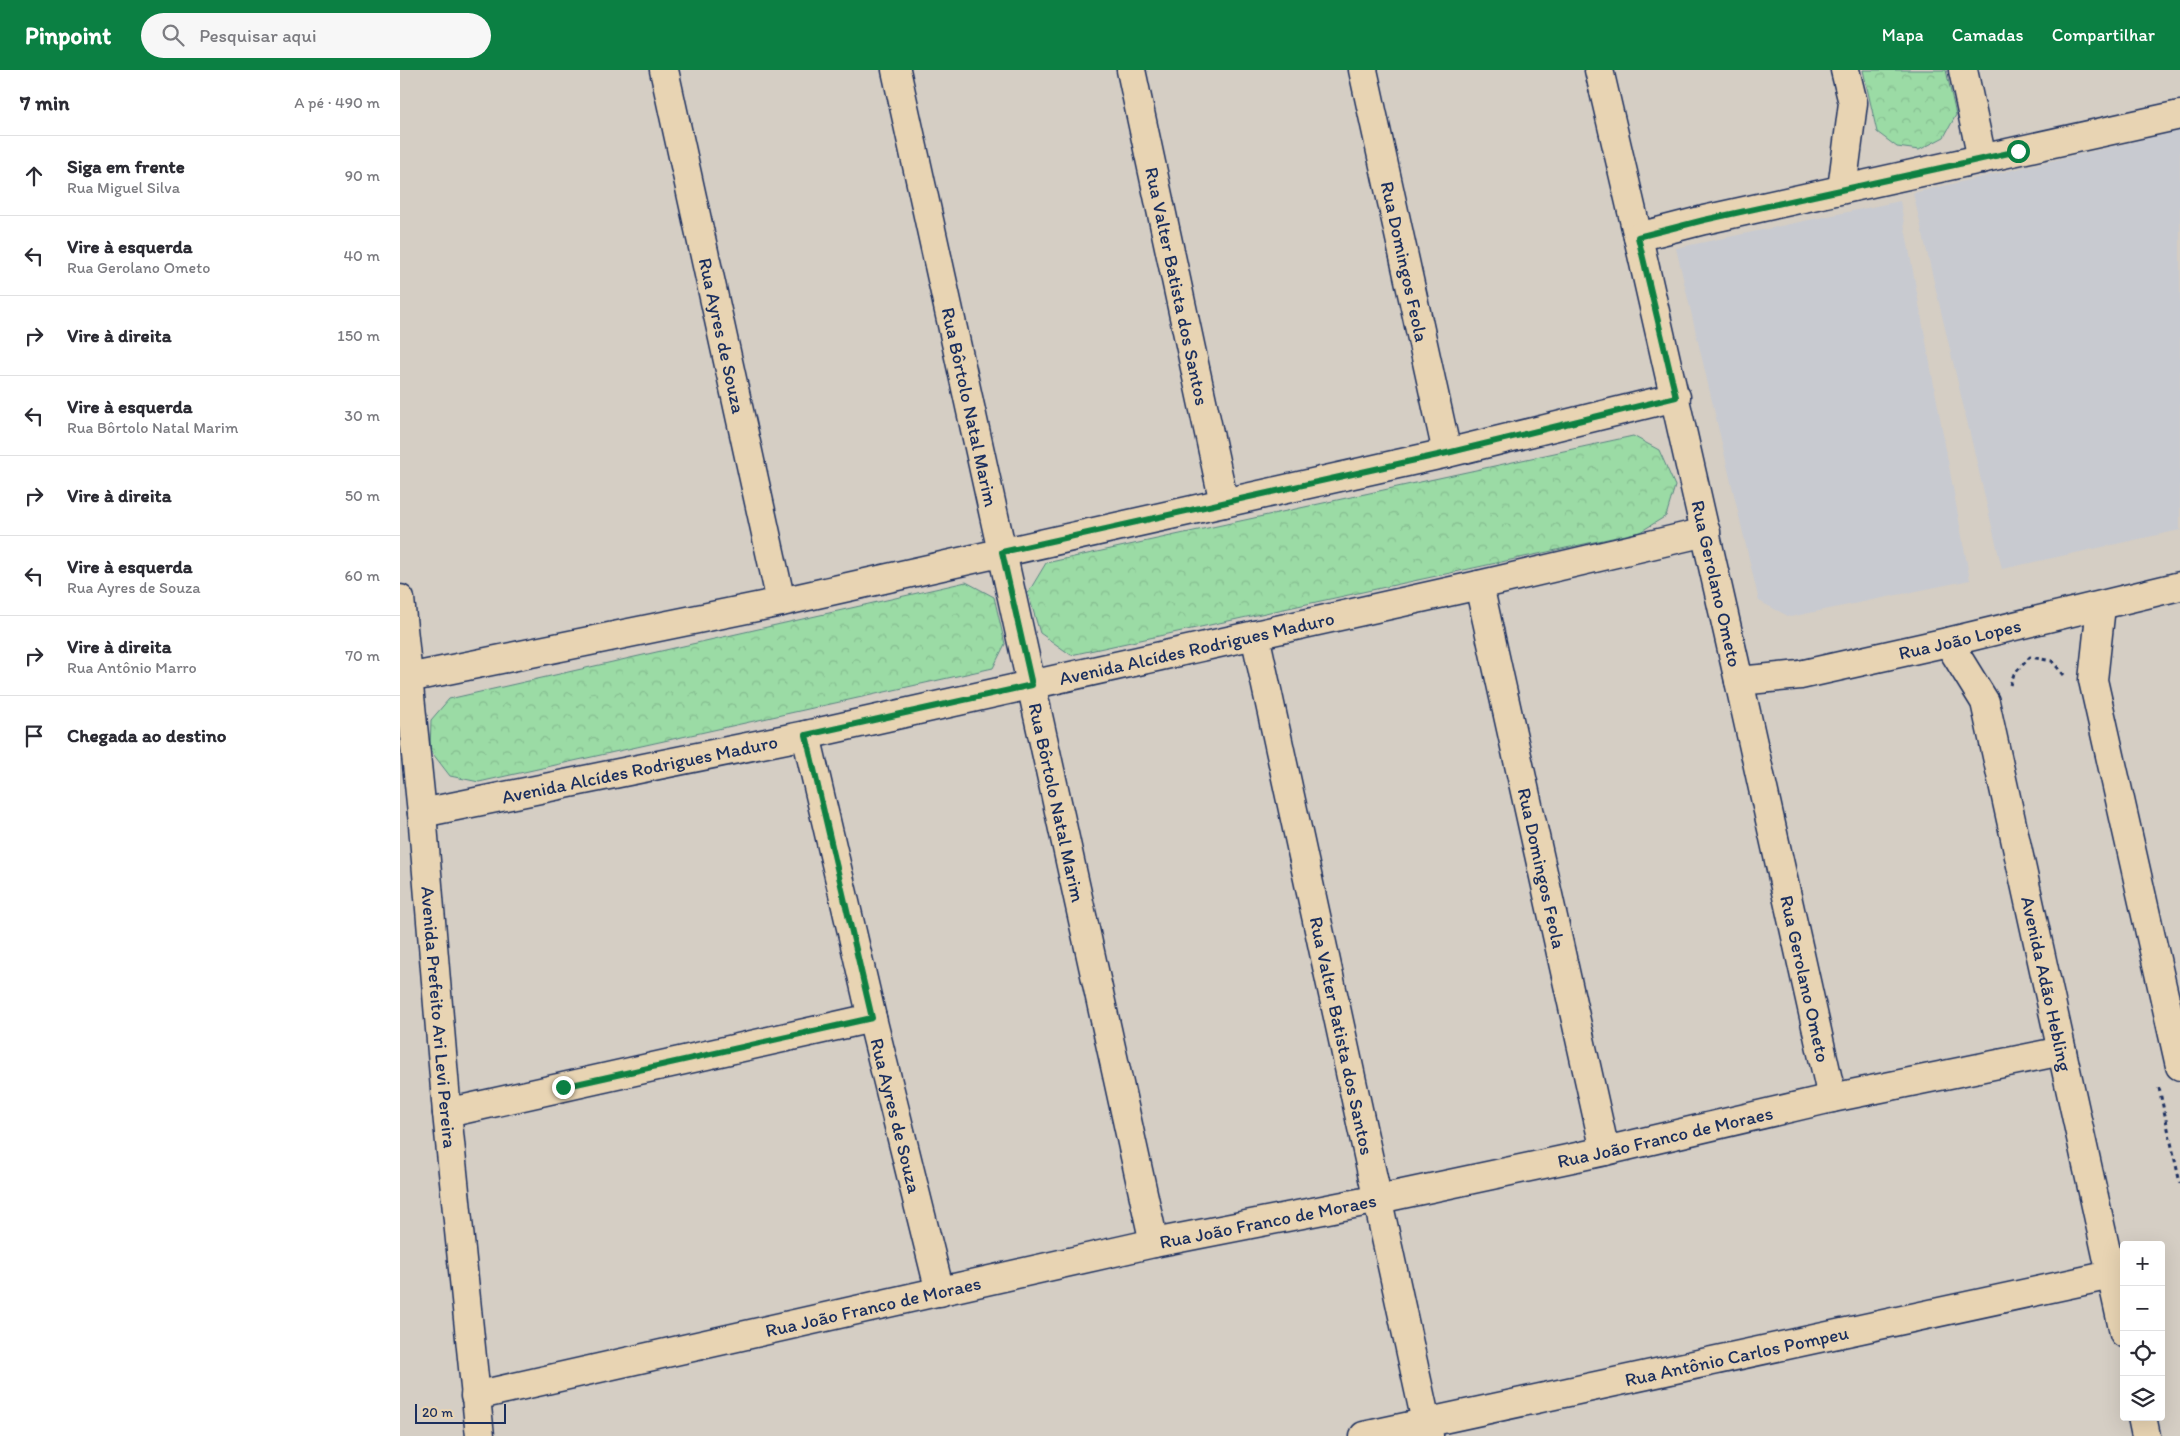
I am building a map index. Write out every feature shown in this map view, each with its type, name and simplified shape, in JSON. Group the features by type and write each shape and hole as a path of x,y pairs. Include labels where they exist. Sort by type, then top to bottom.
{"street":[{"name":"Rua Ayres de Souza","path":"664,70 781,602"},
{"name":"Rua Bôrtolo Natal Marim","path":"896,70 1154,1243"},
{"name":"Rua Valter Batista dos Santos","path":"1130,70 1224,503"},
{"name":"Rua Domingos Feola","path":"1363,70 1447,453"},
{"name":"Rua Gerolano Ometo","path":"1599,70 1676,397 1832,1098"},
{"path":"1842,189 1853,103 1845,70"},
{"path":"1963,70 1982,159"},
{"path":"1638,237 1704,220 2180,115"},
{"path":"408,678 781,602 1447,453 1676,397"},
{"name":"Avenida Alcídes Rodrigues Maduro","path":"422,813 806,735 1480,585 1706,532"},
{"name":"Rua Domingos Feola","path":"1480,585 1605,1151"},
{"name":"Rua João Lopes","path":"1739,681 1800,675 1948,642 2180,586"},
{"name":"Avenida Prefeito Ari Levi Pereira","path":"400,599 422,813 447,1113 480,1436"},
{"path":"2101,606 2093,680 2176,1026 2180,1066"},
{"name":"Rua Valter Batista dos Santos","path":"1254,635 1428,1429"},
{"name":"Avenida Adão Hebling","path":"1948,642 1985,702 2124,1331"},
{"name":"Rua Ayres de Souza","path":"806,735 872,1018 940,1292"},
{"path":"447,1113 872,1018"},
{"name":"Rua João Franco de Moraes","path":"475,1396 1154,1243 1379,1199 1605,1151 1832,1098 2062,1050"},
{"name":"Rua Antônio Carlos Pompeu","path":"1364,1436 1428,1429 2111,1275"},
{"path":"2143,1421 2146,1436"}],"shaded area":[{"path":"2180,131 2180,530 2002,569 1913,193"},
{"path":"1900,201 1970,580 1790,617 1759,601 1676,248"}],"green space":[{"path":"1863,70 1946,70 1956,115 1944,137 1919,150 1897,147 1877,132"},
{"path":"1633,436 1659,450 1675,486 1666,516 1640,532 1071,655 1040,633 1028,593 1046,563"},
{"path":"966,582 994,597 1005,644 993,668 479,782 450,776 430,750 431,720 449,699"}],"route":[{"path":"563,1087 872,1018 806,735 1032,685 1002,552 1447,453 1676,397 1638,237 1704,220 2018,151"}]}
